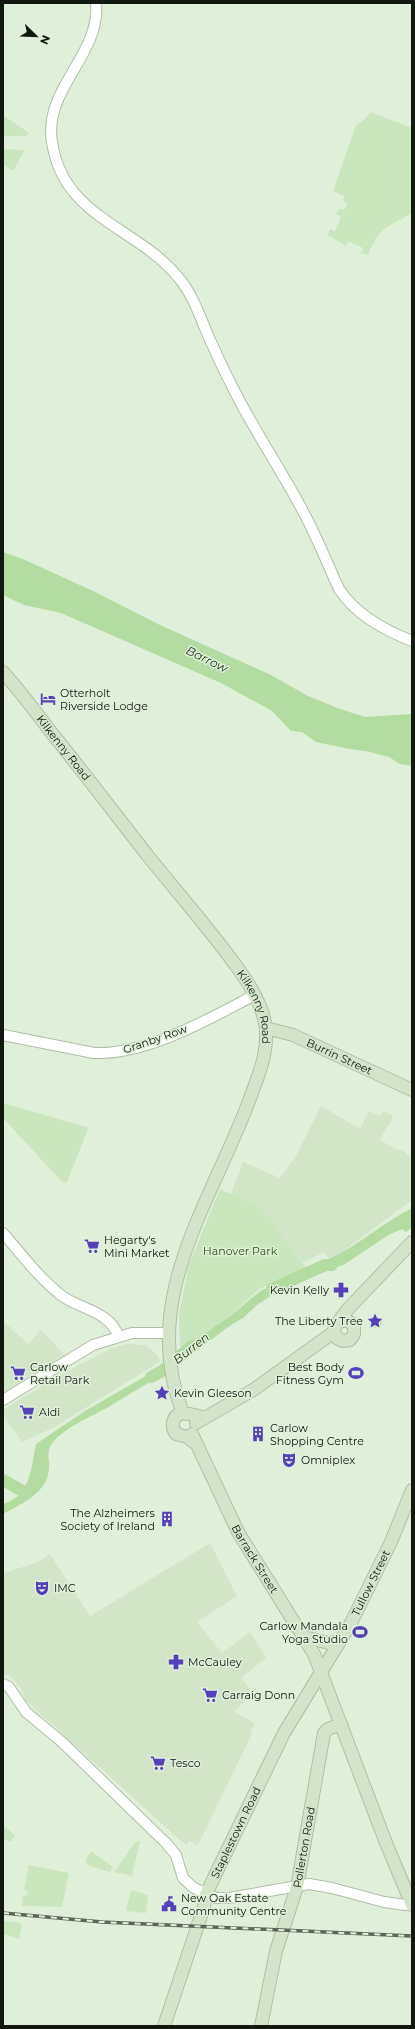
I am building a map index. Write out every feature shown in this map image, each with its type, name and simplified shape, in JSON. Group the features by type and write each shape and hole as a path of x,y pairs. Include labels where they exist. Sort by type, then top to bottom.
{"main road":[{"name":"Kilkenny Road","path":"3,672 98,790 148,856 219,941 245,977 261,1009 266,1028 264,1060 242,1121 190,1235 173,1289 168,1333 169,1352 173,1377 189,1415 172,1424 174,1431 179,1436 191,1438"},
{"name":"Burrin Street","path":"266,1028 293,1035 412,1090"},
{"path":"337,1331 348,1309 412,1242"},
{"path":"352,1324 356,1302"},
{"path":"191,1438 196,1429 189,1415 253,1390 337,1331 346,1320 352,1324 355,1329 353,1337 347,1341 337,1331"},
{"name":"Barrack Street","path":"191,1438 238,1532 304,1637 322,1671 386,1843 412,1905"},
{"name":"Tullow Street","path":"322,1671 340,1641 388,1548 412,1490"},
{"path":"304,1637 329,1643 340,1641"},
{"name":"Staplestown Road","path":"164,2026 202,1911 206,1894 284,1733 322,1671"},
{"name":"Pollerton Road","path":"261,2026 276,1951 297,1887 324,1733 328,1729 341,1724"}],"street":[{"path":"96,3 96,20 92,38 62,88 53,114 51,141 58,168 75,194 104,220 137,240 162,260 185,286 233,388 305,516 339,589 352,606 378,624 412,641"},
{"name":"Granby Row","path":"3,1035 94,1053 108,1054 126,1050 175,1034 254,995"},
{"path":"3,1234 33,1269 63,1297 104,1318 116,1329 118,1336"},
{"path":"3,1400 93,1345 118,1336 132,1333 168,1333"},
{"path":"3,1684 9,1687 26,1712 63,1743 166,1843 176,1855 183,1878 194,1888 216,1898 229,1898 313,1885 384,1902 412,1905"}],"shaded area":[{"path":"321,1106 360,1129 369,1111 379,1116 383,1111 393,1116 389,1126 387,1126 380,1140 396,1149 403,1150 408,1156 412,1154 412,1200 330,1260 324,1252 303,1263 288,1246 231,1194 243,1162 280,1178 296,1156"},
{"name":"Carlow Retail Park","path":"3,1321 28,1344 41,1330 65,1355 3,1392"},
{"path":"126,1344 146,1345 159,1358 159,1362 53,1428 22,1442 3,1415 3,1410 46,1383 109,1349"},
{"path":"210,1543 237,1596 197,1622 222,1653 250,1632 266,1658 241,1678 250,1689 250,1696 234,1712 255,1723 250,1733 252,1734 198,1845 189,1841 187,1845 25,1700 21,1688 10,1676 3,1674 3,1573 36,1563 50,1554 90,1616"}],"green space":[{"path":"371,112 412,128 412,213 385,229 376,238 368,255 361,253 363,248 348,241 346,246 328,235 330,229 335,231 341,217 336,214 339,209 345,209 347,204 343,200 344,196 333,191 356,125 362,122"},
{"path":"3,115 29,133 27,136 3,136"},
{"path":"3,149 25,150 13,171 3,164"},
{"path":"3,1103 87,1127 88,1129 67,1182 62,1182 3,1118"},
{"name":"Hanover Park","path":"220,1189 261,1207 306,1268 259,1289 229,1317 180,1350 179,1315 189,1264"},
{"path":"3,1826 15,1835 11,1841 3,1838"},
{"path":"136,1841 140,1841 132,1876 114,1872"},
{"path":"91,1851 113,1867 110,1872 90,1866 86,1863 86,1859"},
{"path":"29,1865 69,1873 62,1907 22,1906 23,1896 27,1896 28,1891 24,1890"},
{"path":"131,1890 148,1895 146,1913 126,1911"},
{"path":"3,1921 22,1923 19,1939 3,1934"}],"water":[{"name":"Barrow","path":"3,552 25,560 93,591 160,625 271,675 308,696 340,709 365,717 412,714 412,766 400,764 389,757 366,751 316,742 302,732 291,731 272,711 221,683 61,613 24,605 3,595"},
{"path":"412,1208 412,1228 405,1232 403,1229 390,1234 345,1264 320,1274 317,1264 353,1246 388,1222"},
{"path":"284,1279 288,1287 275,1293 257,1305 243,1318 231,1325 181,1362 180,1350 229,1317 259,1292"},
{"path":"374,1316 378,1316 382,1322 378,1328 374,1328 370,1324 370,1320"},
{"path":"164,1364 165,1373 62,1433 51,1445 48,1454 49,1468 47,1477 39,1491 25,1502 3,1514 3,1504 12,1500 19,1494 28,1480 36,1444 85,1411"}],"waterway":[{"name":"Burren","path":"272,1289 325,1265 332,1265"},
{"name":"Burren","path":"151,1377 162,1371 192,1346"},
{"path":"3,1480 26,1493"}],"railway":[{"path":"3,1913 102,1922 412,1936"}],"place":[{"name":"Otterholt Riverside Lodge","path":"48,699"},
{"name":"Hegarty's Mini Market","path":"92,1246"},
{"name":"Kevin Kelly","path":"341,1290"},
{"name":"The Liberty Tree","path":"375,1321"},
{"name":"Carlow Retail Park","path":"18,1373"},
{"name":"Best Body Fitness Gym","path":"356,1373"},
{"name":"Kevin Gleeson","path":"162,1393"},
{"name":"Aldi","path":"27,1412"},
{"name":"Carlow Shopping Centre","path":"258,1434"},
{"name":"Omniplex","path":"289,1460"},
{"name":"The Alzheimers Society of Ireland","path":"167,1519"},
{"name":"IMC","path":"42,1588"},
{"name":"Carlow Mandala Yoga Studio","path":"360,1632"},
{"name":"McCauley","path":"176,1662"},
{"name":"Carraig Donn","path":"210,1695"},
{"name":"Tesco","path":"158,1763"},
{"name":"New Oak Estate Community Centre","path":"169,1904"}]}
